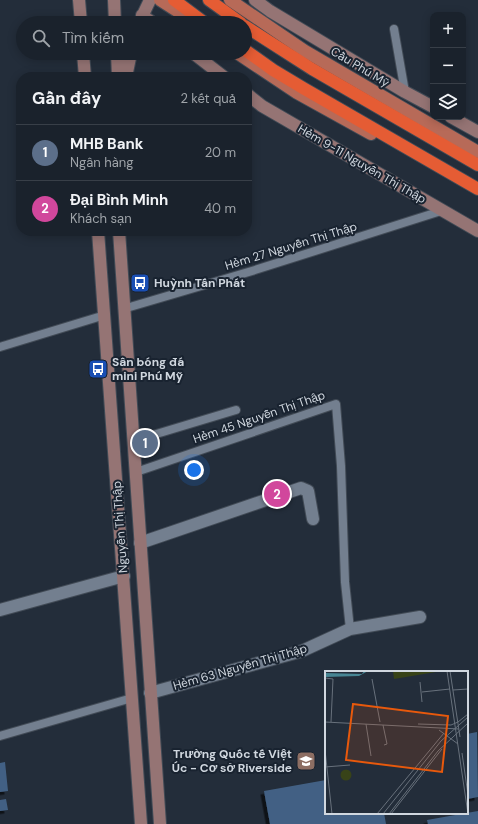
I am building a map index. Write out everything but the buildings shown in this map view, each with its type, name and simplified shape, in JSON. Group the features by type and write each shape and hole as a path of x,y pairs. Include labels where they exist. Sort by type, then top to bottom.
{"highway":[{"path":"174,0 196,16"},
{"path":"209,0 231,16"},
{"name":"Cầu Phú Mỹ","path":"252,30 312,69 478,165"},
{"path":"252,55 303,88 478,189"}],"main road":[{"path":"114,0 115,16"},
{"path":"142,16 150,0"},
{"path":"160,0 185,16"},
{"name":"Cầu Phú Mỹ","path":"230,0 306,51 478,152"},
{"path":"255,0 270,11 430,105"},
{"path":"77,2 80,16"},
{"path":"84,60 85,72"},
{"path":"117,60 118,72"},
{"path":"127,72 130,60"},
{"path":"202,60 218,72"},
{"path":"248,60 297,93 478,195"},
{"name":"Hẻm 9-11 Nguyễn Thị Thập","path":"252,98 262,106 441,211 478,231"},
{"path":"456,120 478,132"},
{"name":"Nguyễn Thị Thập","path":"98,236 141,824"},
{"name":"Nguyễn Thị Thập","path":"119,236 123,309 136,472 160,824"}],"street":[{"path":"140,543 301,488 308,491 313,520"},
{"path":"0,610 124,576"},
{"name":"Hẻm 63 Nguyễn Thị Thập","path":"150,693 302,651 350,628 420,617"}],"lane":[{"path":"394,29 405,92"},
{"name":"Hẻm 27 Nguyễn Thị Thập","path":"123,309 255,270 441,211"},
{"path":"0,347 105,315"},
{"name":"Hẻm 45 Nguyễn Thị Thập","path":"136,472 336,404 341,466 345,582 350,628"},
{"path":"133,441 236,410"},
{"path":"0,736 132,698"}],"place":[{"name":"Huỳnh Tấn Phát","path":"140,283"},
{"name":"Sân bóng đá mini Phú Mỹ","path":"98,369"},
{"name":"MHB Bank","path":"145,443"},
{"name":"Đại Bình Minh","path":"277,494"},
{"name":"Trường Quốc tế Việt Úc - Cơ sở Riverside","path":"306,761"}]}
